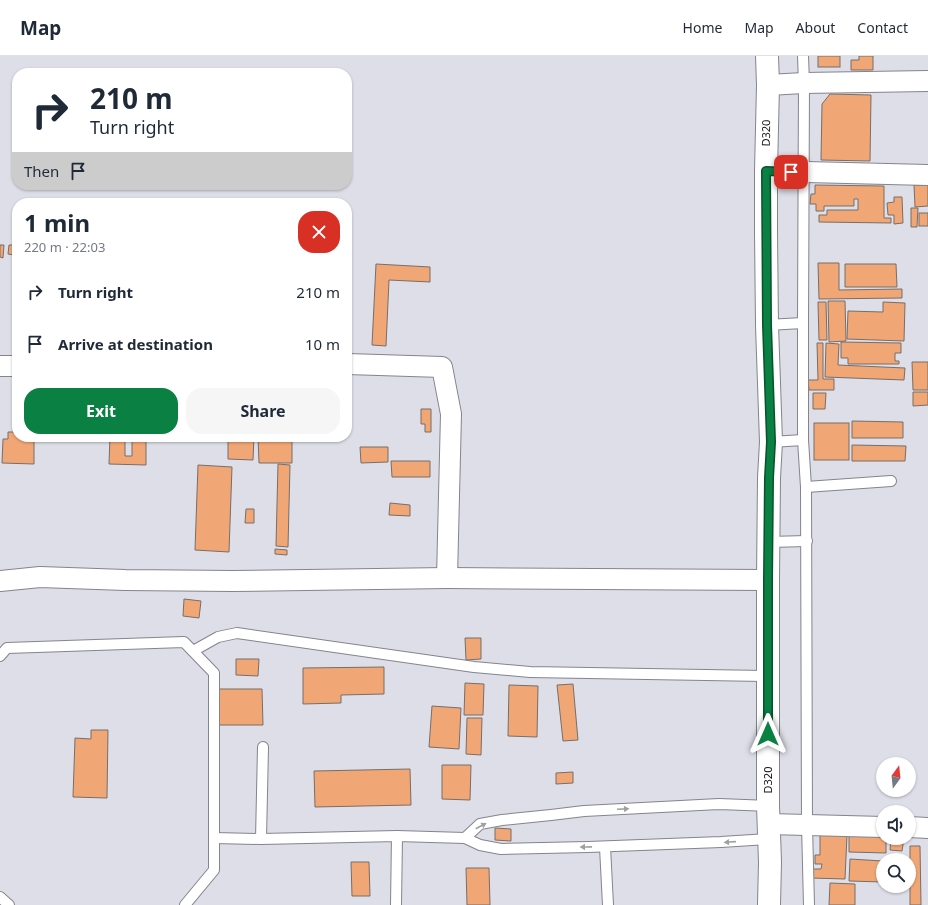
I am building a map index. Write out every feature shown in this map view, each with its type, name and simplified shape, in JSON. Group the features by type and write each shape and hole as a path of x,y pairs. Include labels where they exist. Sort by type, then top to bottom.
{"street":[{"name":"D320","path":"767,56 767,325 771,442 769,478 768,580 770,905"},
{"path":"768,85 928,81"},
{"path":"766,171 804,173 928,174"},
{"path":"352,364 442,367 451,414 447,578"},
{"path":"0,366 12,366"},
{"path":"0,581 40,577 125,580 233,581 447,578 768,580"},
{"path":"769,823 876,827"},
{"path":"916,827 928,828"}],"lane":[{"path":"803,56 803,440 807,541 807,825 809,905"},
{"path":"767,325 803,323"},
{"path":"771,442 803,440"},
{"path":"806,487 891,481"},
{"path":"769,542 807,541"},
{"path":"193,651 218,637 237,633 474,667 530,672 768,676"},
{"path":"0,656 7,648 184,642 214,673 214,870 185,905"},
{"path":"261,839 263,747"},
{"path":"465,838 480,824 513,818 584,811 719,804 769,823"},
{"path":"214,838 261,839 397,836 465,838 501,850 720,842 769,823"},
{"path":"396,905 397,836"},
{"path":"605,847 608,905"},
{"path":"0,897 9,905"}],"building":[{"path":"818,56 840,56 840,67 818,67"},
{"path":"859,56 873,56 873,70 851,70 851,60 859,60"},
{"path":"830,94 871,95 870,161 821,160 822,104"},
{"path":"815,185 884,186 884,218 891,218 891,223 819,222 819,215 827,215 827,210 858,210 858,199 854,199 854,206 824,206 824,211 816,211 816,204 810,204 811,194 815,194"},
{"path":"914,185 928,185 928,206 915,207"},
{"path":"894,197 902,197 903,223 894,224 894,215 888,215 887,203 894,202"},
{"path":"911,208 918,208 917,227 911,227"},
{"path":"919,213 928,213 928,226 919,226"},
{"path":"0,245 4,245 3,258 0,257"},
{"path":"9,245 12,245 12,255 8,254"},
{"path":"818,263 839,263 839,290 902,289 902,298 819,299"},
{"path":"376,264 430,267 430,282 389,280 386,346 372,345"},
{"path":"845,264 896,264 897,287 845,287"},
{"path":"828,301 845,301 846,341 829,342"},
{"path":"818,302 826,302 827,340 819,340"},
{"path":"883,302 905,303 904,341 847,339 848,311 883,312"},
{"path":"841,342 901,343 901,353 895,353 895,361 899,361 899,364 848,364 848,358 841,358"},
{"path":"817,343 823,343 823,379 834,379 834,390 809,390 808,380 818,380"},
{"path":"826,343 839,344 838,365 905,368 904,380 825,377"},
{"path":"912,362 928,362 928,390 913,390"},
{"path":"913,392 928,392 928,405 913,406"},
{"path":"813,393 826,393 825,409 813,409"},
{"path":"421,409 431,409 431,432 425,432 425,424 421,424"},
{"path":"852,421 903,422 903,438 852,438"},
{"path":"814,423 849,423 849,460 814,460"},
{"path":"8,432 12,432 12,442 34,442 34,464 2,463 3,439 8,439"},
{"path":"110,442 125,442 125,456 132,456 132,442 146,442 146,465 109,464"},
{"path":"228,442 254,442 253,460 228,459"},
{"path":"258,442 292,442 292,463 259,463"},
{"path":"852,445 906,446 905,461 852,461"},
{"path":"360,447 388,447 388,462 361,463"},
{"path":"391,461 430,461 430,477 392,477"},
{"path":"278,464 290,465 288,547 276,546"},
{"path":"198,465 232,467 229,552 195,550"},
{"path":"390,503 410,505 410,516 389,515"},
{"path":"246,509 254,509 254,523 245,523"},
{"path":"275,549 287,550 287,555 275,554"},
{"path":"184,599 201,601 199,618 183,616"},
{"path":"465,638 481,638 481,659 466,660"},
{"path":"236,659 259,659 258,676 236,675"},
{"path":"384,667 384,694 341,695 341,703 303,704 303,668"},
{"path":"465,683 484,684 483,715 464,715"},
{"path":"573,684 578,740 563,741 557,685"},
{"path":"509,685 538,686 537,737 508,736"},
{"path":"216,689 262,689 263,725 217,725"},
{"path":"432,706 461,708 459,749 429,747"},
{"path":"467,718 482,718 481,755 466,754"},
{"path":"91,730 108,730 107,798 73,797 75,738 91,739"},
{"path":"442,765 471,765 470,800 442,799"},
{"path":"410,769 411,805 315,807 314,771"},
{"path":"573,772 573,783 556,784 556,773"},
{"path":"495,828 511,829 511,841 495,840"},
{"path":"820,834 847,835 845,879 811,878 811,869 821,869 822,864 815,864 815,855 820,855"},
{"path":"849,834 876,835 876,845 886,845 886,853 849,852"},
{"path":"890,845 903,845 902,851 890,850"},
{"path":"910,846 920,846 921,905 910,905 910,893 916,893 916,853 910,853"},
{"path":"850,859 876,861 876,882 849,881"},
{"path":"351,862 369,862 370,896 352,896"},
{"path":"466,868 489,868 490,905 467,905"},
{"path":"830,883 855,884 855,905 829,905"}],"route":[{"path":"768,734 769,478 771,442 767,325 766,171 791,172"}]}
